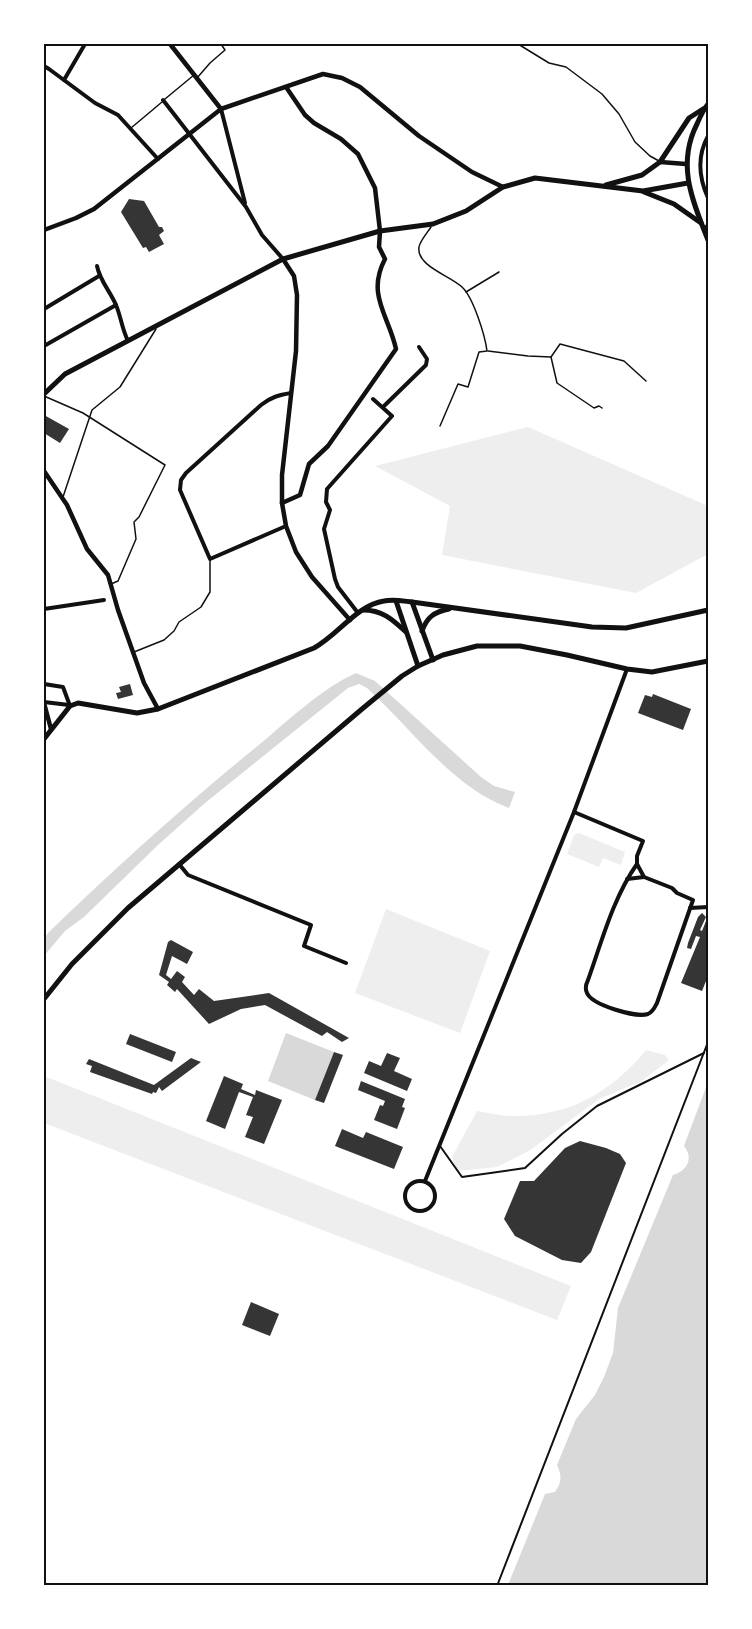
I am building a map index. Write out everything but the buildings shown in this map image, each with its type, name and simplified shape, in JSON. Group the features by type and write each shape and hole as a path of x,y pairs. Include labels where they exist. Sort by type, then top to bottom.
{"main road":[{"path":"603,186 642,175 660,162 689,118 706,106"},
{"path":"706,106 688,146 686,164 693,205 708,240"},
{"path":"44,395 65,374 282,259 380,231 433,224 466,211 503,187 534,178 643,191 674,204 701,224"},
{"path":"643,191 688,183"},
{"path":"44,739 70,706 78,703 137,713 158,709 314,648 331,638 369,605 385,600 581,626 626,628 708,610"},
{"path":"396,601 418,666"},
{"path":"412,602 433,660"},
{"path":"422,631 432,614 452,609"},
{"path":"360,612 374,610 384,614 407,633"},
{"path":"44,999 72,964 112,924 179,864 362,709 402,676 418,666 477,646 520,646 627,669 652,672 708,661"}],"street":[{"path":"64,80 85,44"},
{"path":"170,44 221,109 246,207"},
{"path":"44,66 95,103 118,115 158,159"},
{"path":"44,230 94,209 221,109 323,74 342,78 360,87 419,136 472,172 503,187"},
{"path":"282,503 300,495 309,464 328,446 396,349 393,334 383,317 377,286 379,271 385,259 379,247 380,231 375,188 358,154 341,139 314,123 286,87"},
{"path":"163,100 246,207 262,235 294,276 297,295 296,351 282,475 282,503 286,526 296,552 312,577 350,621"},
{"path":"708,136 700,158 701,176 708,198"},
{"path":"660,162 686,164"},
{"path":"704,230 708,225"},
{"path":"97,266 99,276 116,305 121,326 128,341"},
{"path":"44,309 99,276"},
{"path":"44,346 116,305"},
{"path":"382,407 426,365 427,359 419,347"},
{"path":"286,526 210,559 180,490 182,477 268,399 291,393"},
{"path":"360,612 338,588 335,579 324,529 330,510 326,495 327,489 392,416 373,399"},
{"path":"44,471 63,498 87,549 108,575 144,683 158,709"},
{"path":"44,609 104,600"},
{"path":"425,1181 574,812 627,669"},
{"path":"44,684 63,687 70,706 44,703 51,729"},
{"path":"574,812 643,841 637,856 637,864 644,877"},
{"path":"179,864 188,875 311,925 304,946 346,963"},
{"path":"626,879 644,877 672,888 677,893 693,900 664,983 652,1011 647,1014 630,1014 595,1000 589,996 586,986 626,879 637,864"},
{"path":"690,909 708,907"},
{"path":"497,1586 708,1042"},
{"path":"440,1146 462,1178 525,1168 597,1106 704,1053"},
{"path":"420,1180 425,1181 433,1187 435,1201 429,1209 415,1210 407,1204 405,1193 410,1184 420,1180"}],"lane":[{"path":"130,128 225,50 220,44"},
{"path":"518,44 549,63 566,67 602,94 619,114 635,142 660,162"},
{"path":"433,224 420,244 421,257 428,265 462,286 483,330 487,351"},
{"path":"465,292 499,272"},
{"path":"63,498 92,410 120,387 159,324"},
{"path":"602,408 599,406 594,408 557,383 551,357 560,344 624,361 646,381"},
{"path":"440,426 459,384 468,387 479,352 551,357"},
{"path":"44,395 90,418 165,465 139,517 134,522 136,539 118,581 110,585"},
{"path":"133,652 164,640 174,631 179,622 201,607 210,592 210,559"}],"shaded area":[{"path":"528,427 708,506 708,554 636,593 442,555 450,506 375,466"},
{"path":"356,673 375,681 481,777 494,786 515,792 509,808 488,798 451,772 384,704 367,688 359,684 348,688 205,803 84,917 65,931 44,956 44,939 48,933 125,860 306,705 330,687"},
{"path":"579,833 625,852 621,865 603,858 599,867 567,854 574,835"},
{"path":"386,909 490,951 460,1033 355,993"},
{"path":"286,1033 334,1052 315,1100 268,1081"},
{"path":"646,1050 665,1055 669,1060 642,1081 599,1099 529,1151 497,1167 457,1171 452,1157 477,1111 514,1116 535,1115 572,1106 588,1099 619,1078"},
{"path":"44,1076 571,1286 557,1320 44,1123"},
{"path":"708,1082 708,1585 508,1585 545,1494 555,1492 559,1485 560,1476 557,1465 576,1419 595,1395 604,1377 613,1353 618,1308 673,1175 688,1164 689,1159 684,1146"}]}
